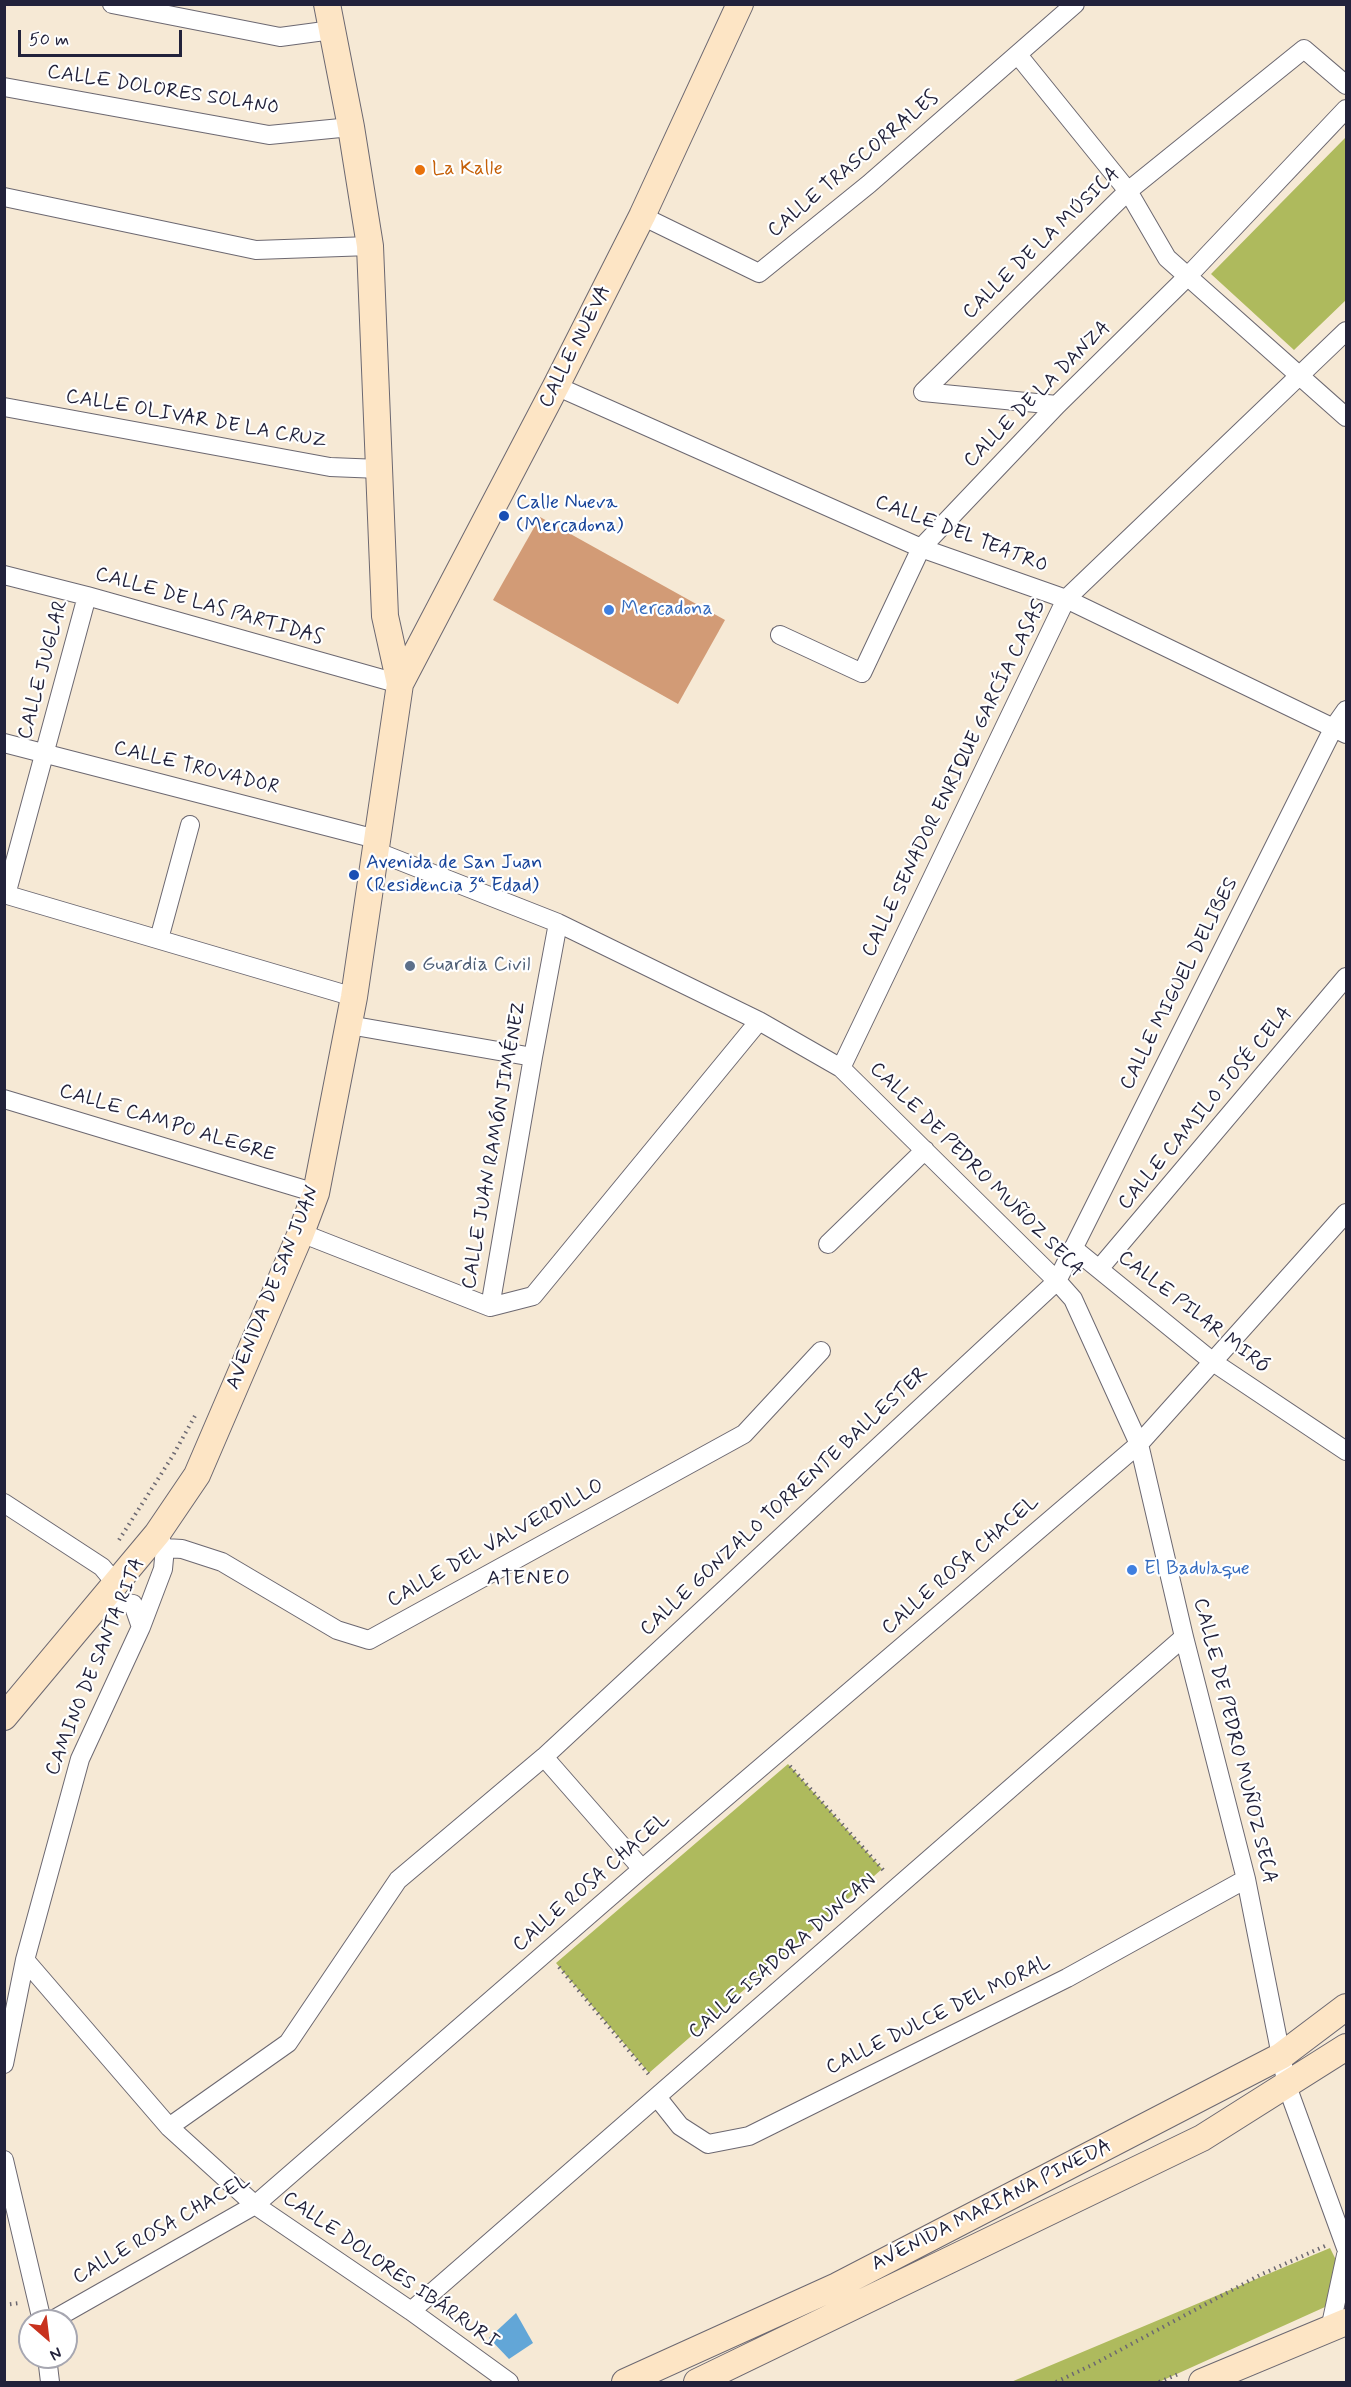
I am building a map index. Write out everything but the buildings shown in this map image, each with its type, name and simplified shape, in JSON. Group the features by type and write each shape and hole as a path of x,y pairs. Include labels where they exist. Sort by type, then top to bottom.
{"street":[{"path":"112,4 155,8 280,38 332,30"},
{"path":"327,4 351,127 370,246 385,616 400,684"},
{"name":"CALLE NUEVA","path":"400,684 642,216 740,4"},
{"name":"CALLE TRASCORRALES","path":"642,216 759,273 869,184 1075,4"},
{"name":"CALLE DE LA MÚSICA","path":"1058,405 923,392 1128,191 1304,49 1347,85"},
{"path":"1018,55 1128,191 1167,258 1347,417"},
{"name":"CALLE DOLORES SOLANO","path":"4,87 269,135 351,127"},
{"name":"CALLE DE LA DANZA","path":"780,635 862,673 921,548 1058,405 1188,276 1347,109"},
{"path":"4,196 256,250 370,246"},
{"name":"CALLE SENADOR ENRIQUE GARCÍA CASAS","path":"841,1068 1066,598 1347,331"},
{"name":"CALLE DEL TEATRO","path":"556,386 921,548 1066,598 1340,731"},
{"name":"CALLE OLIVAR DE LA CRUZ","path":"4,407 330,467 380,469"},
{"name":"CALLE DE LAS PARTIDAS","path":"4,575 400,684"},
{"name":"CALLE JUGLAR","path":"5,894 46,754 87,596"},
{"path":"390,635 409,630 427,633"},
{"name":"AVENIDA DE SAN JUAN","path":"4,1717 107,1583 161,1541 197,1475 301,1233 316,1193 349,1025 400,684"},
{"name":"CALLE MIGUEL DELIBES","path":"1057,1281 1340,731 1347,710"},
{"name":"CALLE TROVADOR","path":"4,743 376,845"},
{"path":"159,939 190,825"},
{"name":"CALLE DE PEDRO MUÑOZ SECA","path":"376,845 558,923 759,1021 841,1068 1073,1299 1139,1444 1246,1879 1287,2086 1345,2247"},
{"path":"5,894 354,997"},
{"name":"CALLE JUAN RAMÓN JIMÉNEZ","path":"490,1306 558,923"},
{"name":"CALLE CAMILO JOSÉ CELA","path":"1100,1269 1347,977"},
{"path":"301,1233 490,1306 533,1296 759,1021"},
{"path":"349,1025 533,1057"},
{"name":"CALLE CAMPO ALEGRE","path":"4,1099 316,1193"},
{"path":"828,1244 925,1150"},
{"name":"CALLE ROSA CHACEL","path":"72,2309 255,2205 642,1869 1139,1444 1347,1213"},
{"name":"CALLE PILAR MIRÓ","path":"1073,1248 1213,1362 1343,1443"},
{"name":"CALLE GONZALO TORRENTE BALLESTER","path":"169,2127 288,2043 398,1880 544,1757 1057,1281"},
{"name":"CALLE DEL VALVERDILLO","path":"161,1541 222,1562 337,1630 369,1640 744,1434 821,1350"},
{"path":"4,1503 132,1604 141,1627"},
{"name":"CAMINO DE SANTA RITA","path":"4,2064 25,1960 80,1759 141,1627 163,1569 161,1541"},
{"name":"CALLE ISADORA DUNCAN","path":"411,2311 1185,1637"},
{"path":"544,1757 642,1869"},
{"name":"CALLE DULCE DEL MORAL","path":"657,2097 680,2126 708,2145 749,2136 1067,1978 1246,1879"},
{"name":"CALLE DOLORES IBÁRRURI","path":"25,1960 169,2127 255,2205 411,2311 509,2382"},
{"name":"AVENIDA MARIANA PINEDA","path":"625,2382 837,2286 1281,2056 1347,2007"},
{"name":"AVENIDA MARIANA PINEDA","path":"697,2382 1202,2138 1347,2047"},
{"path":"4,2160 39,2309"},
{"path":"1202,2382 1338,2326 1345,2247"}],"path":[{"path":"107,1583 200,1405"},
{"path":"778,1752 898,1886"},
{"path":"545,1953 649,2073 657,2097"},
{"path":"1056,2382 1260,2275 1345,2247"}],"green space":[{"path":"1346,137 1346,300 1294,350 1211,274"},
{"path":"788,1764 882,1869 649,2073 556,1963"},
{"path":"1330,2248 1339,2266 1325,2307 1159,2382 1011,2382"}],"water":[{"path":"516,2313 533,2343 509,2359 489,2338"}],"place":[{"name":"La Kalle","path":"420,170"},
{"name":"Calle Nueva (Mercadona)","path":"504,516"},
{"name":"Mercadona","path":"609,610"},
{"name":"Avenida de San Juan (Residencia 3ª Edad)","path":"354,875"},
{"name":"Guardia Civil","path":"410,966"},
{"name":"El Badulaque","path":"1132,1570"}],"district":[{"name":"ATENEO","path":"529,1580"}]}
